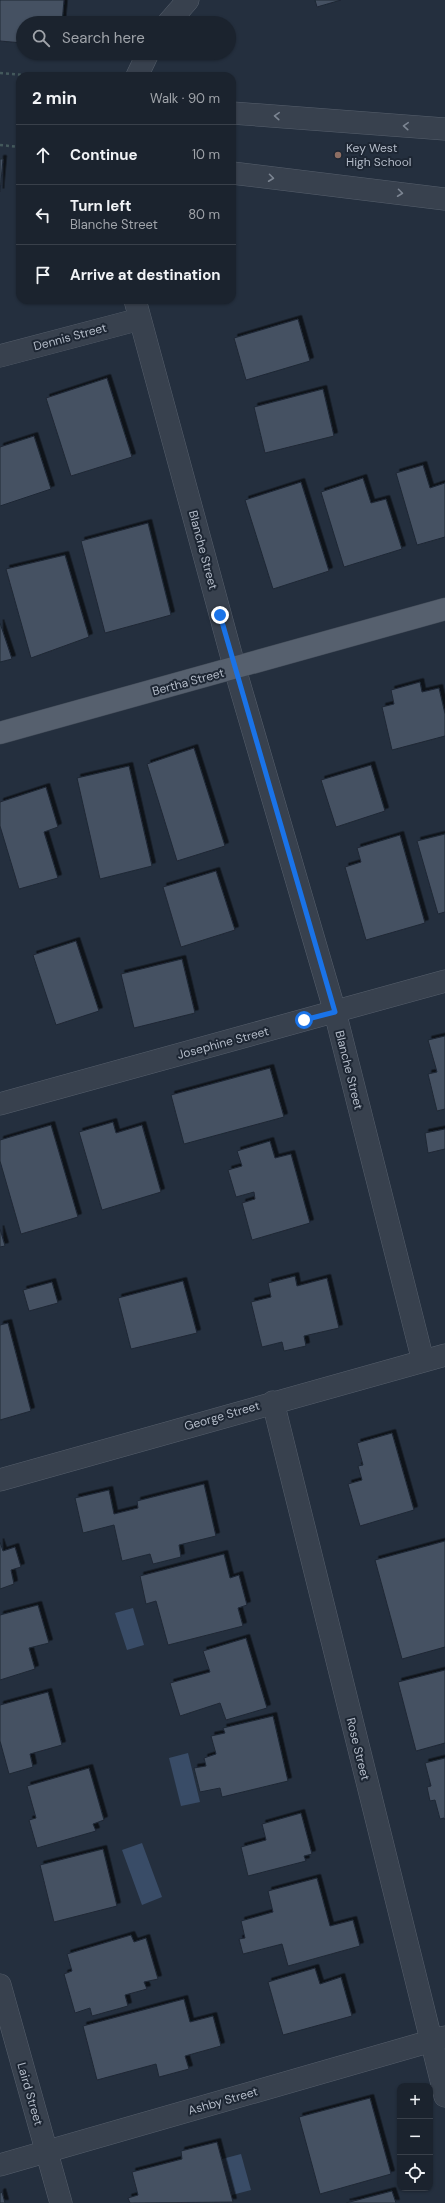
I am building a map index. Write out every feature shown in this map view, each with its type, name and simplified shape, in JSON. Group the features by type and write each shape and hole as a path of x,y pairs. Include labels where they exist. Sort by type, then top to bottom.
{"main road":[{"name":"Bertha Street","path":"0,733 235,669 445,609"}],"street":[{"path":"174,16 188,0"},
{"path":"139,72 145,60"},
{"path":"236,113 445,129"},
{"path":"236,173 445,199"},
{"name":"Dennis Street","path":"0,356 137,309"},
{"name":"Blanche Street","path":"137,309 235,669 335,1012 423,1361"},
{"name":"Josephine Street","path":"0,1104 445,981"},
{"name":"George Street","path":"0,1480 445,1354"},
{"name":"Rose Street","path":"273,1402 437,2039 445,2096"},
{"name":"Laird Street","path":"0,1985 61,2203"},
{"name":"Ashby Street","path":"0,2165 46,2153 437,2039"}],"path":[{"path":"0,73 16,74"},
{"path":"0,145 16,147"}],"water":[{"path":"133,1608 144,1645 127,1650 115,1613"},
{"path":"188,1753 200,1802 181,1806 169,1758"},
{"path":"142,1843 162,1897 142,1905 122,1850"},
{"path":"241,2154 251,2190 232,2195 222,2159"}],"building":[{"path":"0,0 64,0 63,16 16,16 16,42 0,41"},
{"path":"315,0 341,0 317,7"},
{"path":"0,159 3,159 0,192"},
{"path":"298,319 310,361 246,380 234,338"},
{"path":"107,378 132,457 71,476 46,398"},
{"path":"323,389 334,436 265,453 254,407"},
{"path":"34,436 51,489 0,506 0,447"},
{"path":"423,465 430,488 445,483 445,537 417,545 396,473"},
{"path":"363,478 371,503 386,499 402,549 344,567 321,492"},
{"path":"301,482 329,571 273,589 245,500"},
{"path":"148,523 171,615 105,633 81,541"},
{"path":"65,555 89,637 31,658 6,569"},
{"path":"0,623 12,659 0,662"},
{"path":"420,682 422,692 439,688 445,714 445,736 392,750 382,707 394,704 391,690"},
{"path":"194,748 225,846 177,861 147,764"},
{"path":"371,765 385,811 336,827 321,780"},
{"path":"129,766 152,866 100,879 77,778"},
{"path":"46,787 58,827 44,832 58,878 19,889 0,826 0,802"},
{"path":"445,834 445,912 438,914 417,841"},
{"path":"400,835 425,923 366,940 345,867 361,862 357,848"},
{"path":"216,871 235,930 181,947 163,887"},
{"path":"76,941 99,1011 56,1025 33,955"},
{"path":"182,959 195,1013 134,1028 121,974"},
{"path":"445,1036 445,1109 437,1111 428,1074 437,1072 428,1040"},
{"path":"270,1068 284,1117 184,1144 171,1095"},
{"path":"113,1122 116,1133 142,1125 161,1192 102,1210 79,1132"},
{"path":"51,1125 78,1217 21,1234 0,1161 0,1140"},
{"path":"445,1129 445,1149 428,1153 425,1133"},
{"path":"270,1141 275,1158 291,1154 310,1223 252,1240 242,1203 255,1199 254,1192 236,1197 228,1170 242,1166 237,1151"},
{"path":"0,1229 5,1246 0,1247"},
{"path":"295,1276 297,1286 327,1278 339,1328 304,1336 306,1346 284,1351 282,1342 262,1347 251,1302 271,1297 268,1283"},
{"path":"183,1281 197,1333 131,1349 118,1298"},
{"path":"52,1282 58,1303 29,1311 23,1290"},
{"path":"8,1323 31,1411 0,1420 0,1325"},
{"path":"392,1433 414,1510 360,1526 348,1484 362,1480 358,1466 363,1465 357,1443"},
{"path":"204,1484 216,1536 179,1545 181,1557 153,1564 150,1554 122,1561 114,1525 83,1533 75,1498 109,1490 114,1514 138,1508 137,1501"},
{"path":"445,1541 445,1647 402,1659 375,1560"},
{"path":"0,1542 3,1551 15,1547 21,1567 11,1570 14,1584 0,1589"},
{"path":"224,1554 230,1578 239,1575 247,1605 238,1608 243,1626 168,1645 156,1601 146,1604 140,1576"},
{"path":"38,1605 49,1643 29,1648 35,1669 0,1680 0,1615"},
{"path":"246,1638 267,1708 226,1720 220,1703 180,1716 170,1683 210,1672 203,1651"},
{"path":"445,1670 445,1743 416,1751 398,1682"},
{"path":"48,1692 62,1745 30,1754 33,1767 9,1774 0,1741 0,1705"},
{"path":"273,1716 288,1781 222,1797 220,1788 200,1792 194,1768 206,1766 204,1758 216,1754 211,1736 225,1733 223,1728"},
{"path":"445,1758 445,1820 444,1818 440,1819 435,1800 430,1801 427,1787 431,1786 425,1763"},
{"path":"89,1768 104,1820 93,1824 96,1831 37,1848 29,1820 36,1818 27,1786"},
{"path":"301,1813 312,1854 304,1856 306,1861 248,1876 241,1847 266,1840 262,1824"},
{"path":"103,1849 117,1906 54,1922 40,1865"},
{"path":"317,1878 330,1926 353,1920 360,1946 288,1966 282,1944 243,1954 239,1939 245,1938 241,1921 273,1912 268,1891"},
{"path":"131,1935 134,1942 146,1938 158,1979 144,1982 147,1989 125,1995 128,2006 92,2016 90,2008 75,2013 64,1974 72,1971 67,1954"},
{"path":"315,1968 320,1984 341,1977 352,2016 283,2035 268,1982"},
{"path":"184,1999 190,2022 213,2016 221,2046 185,2056 189,2069 159,2077 156,2064 97,2080 83,2026"},
{"path":"370,2098 391,2174 320,2194 299,2117"},
{"path":"217,2142 233,2202 130,2203 128,2198 138,2195 132,2172 182,2159 181,2151"},
{"path":"392,2191 396,2203 346,2203"},
{"path":"2,2192 5,2203 0,2203 0,2193"}],"place":[{"name":"Key West High School","path":"338,155"}],"route":[{"path":"220,615 335,1012 304,1020"}]}
